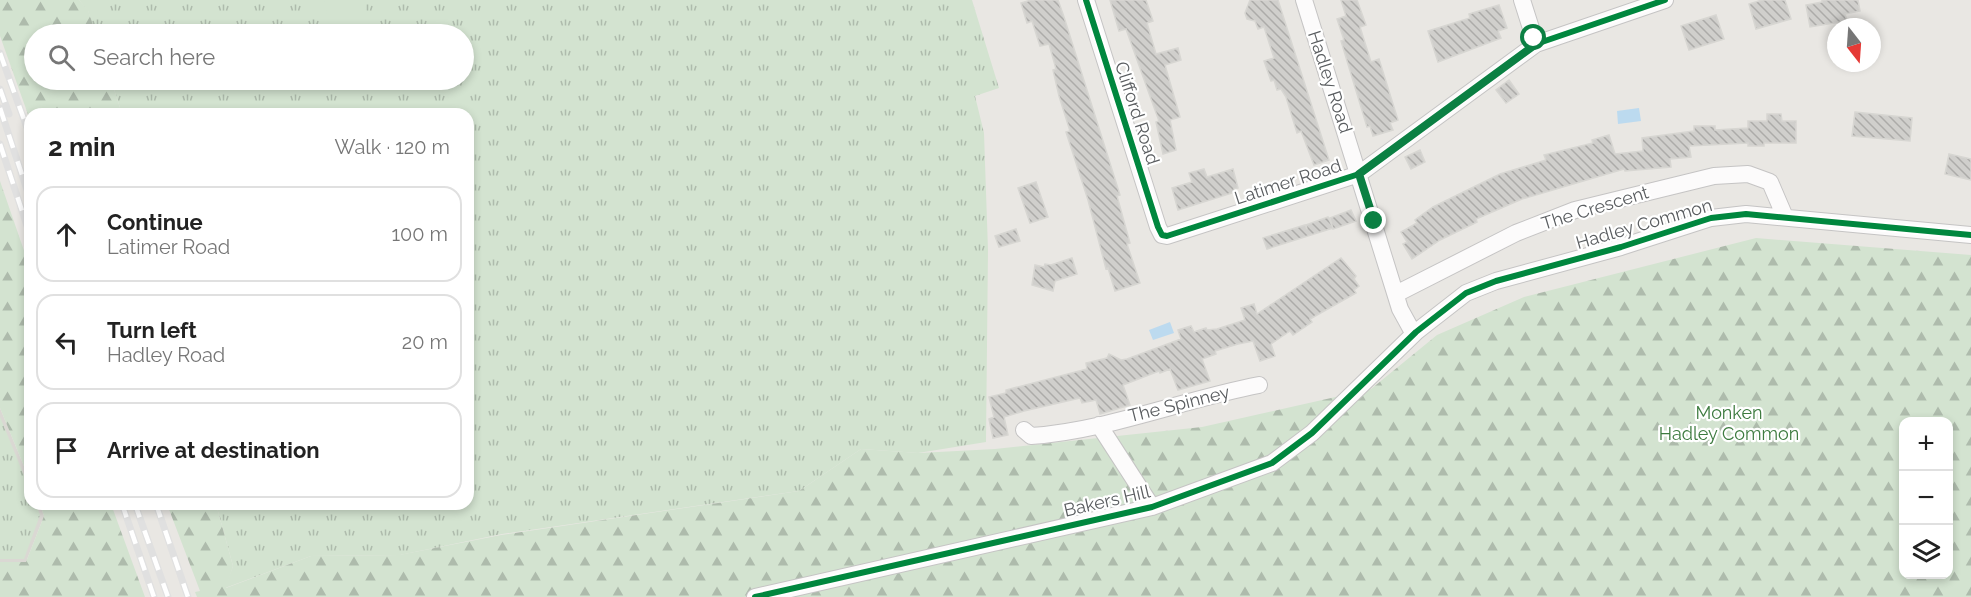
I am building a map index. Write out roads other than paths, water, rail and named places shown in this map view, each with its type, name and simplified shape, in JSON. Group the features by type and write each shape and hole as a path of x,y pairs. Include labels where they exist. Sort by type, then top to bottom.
{"street":[{"name":"Clifford Road","path":"1086,0 1162,235"},
{"name":"Hadley Road","path":"1304,0 1396,294 1406,322 1416,332"},
{"path":"1522,0 1536,44"},
{"name":"Latimer Road","path":"1162,235 1173,236 1359,174 1536,44 1665,0"},
{"name":"The Crescent","path":"1396,294 1516,233 1575,210 1683,182 1714,176 1748,174 1770,182 1785,216"},
{"name":"Hadley Common","path":"1416,332 1466,292 1512,276 1621,247 1711,218 1746,214 1785,216 1971,235"},
{"name":"Bakers Hill","path":"755,597 1152,507 1272,463 1312,433 1416,332"},
{"name":"The Spinney","path":"1024,430 1031,436 1099,425 1259,385"},
{"name":"The Spinney","path":"1099,425 1152,507"}],"water":[{"path":"1639,108 1641,121 1618,124 1617,111"},
{"path":"1170,322 1174,333 1153,340 1149,330"}],"railway":[{"path":"0,53 24,119"},
{"path":"0,89 9,114"},
{"path":"0,108 24,181"},
{"path":"0,144 24,217"},
{"path":"124,510 154,597"},
{"path":"137,510 168,597"},
{"path":"158,510 188,597"}],"park label":[{"name":"Monken Hadley Common","path":"1729,423"}]}
